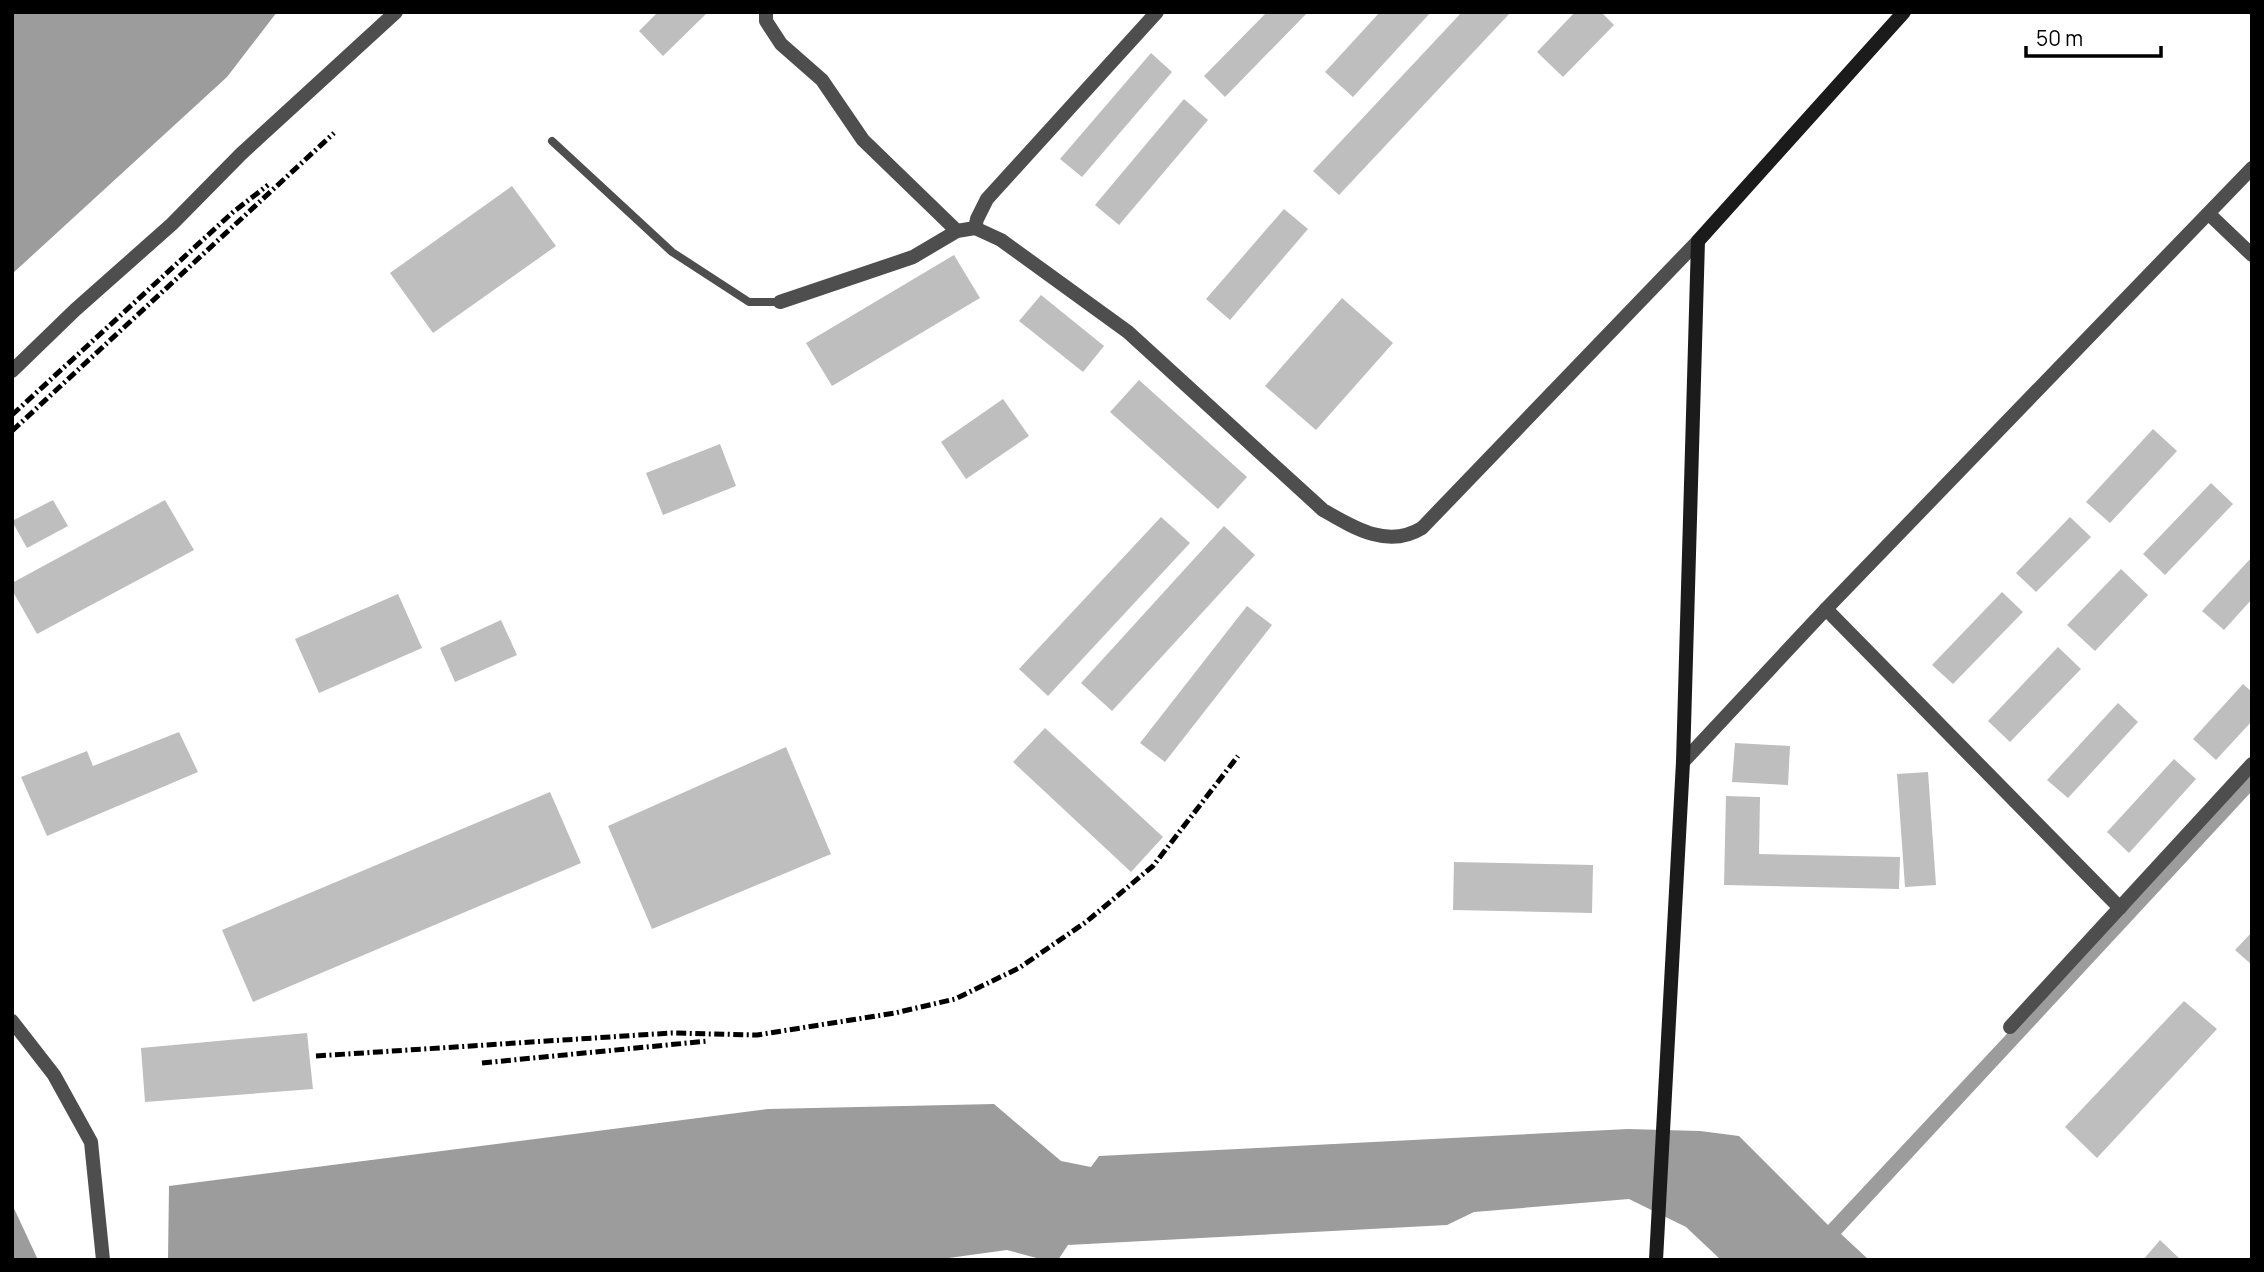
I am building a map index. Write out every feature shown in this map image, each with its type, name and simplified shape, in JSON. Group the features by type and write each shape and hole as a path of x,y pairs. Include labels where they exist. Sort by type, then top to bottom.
{"main road":[{"path":"1656,1256 1683,762 1698,241 1904,12"}],"street":[{"path":"12,371 75,310 172,224 241,154 396,12"},
{"path":"766,12 766,21 781,44 822,80 863,139 957,231"},
{"path":"975,228 987,199 1157,12"},
{"path":"1683,762 1826,608 2209,215 2252,167"},
{"path":"2209,215 2252,255"},
{"path":"780,302 913,257 957,231 975,228 1001,240 1128,332 1324,510 1358,531 1391,538 1410,536 1423,528 1698,241"},
{"path":"1826,608 2120,908"},
{"path":"2010,1027 2252,764"},
{"path":"12,1021 54,1074 81,1119 90,1142 103,1260"}],"lane":[{"path":"552,141 672,252 749,302 780,302"}],"shaded area":[{"path":"12,12 277,12 227,77 12,274"},
{"path":"2252,772 2252,791 1841,1234 1869,1260 1721,1260 1686,1227 1629,1199 1474,1212 1447,1225 1068,1245 1058,1260 1044,1260 1007,1250 934,1260 168,1260 169,1186 768,1109 994,1104 1061,1161 1091,1167 1099,1156 1628,1129 1700,1131 1739,1136 1828,1225"},
{"path":"12,1204 38,1260 12,1260"}],"building":[{"path":"658,12 708,12 663,56 639,31"},
{"path":"1267,12 1308,12 1225,97 1204,76"},
{"path":"1380,12 1431,12 1353,97 1325,72"},
{"path":"1462,12 1511,12 1339,195 1313,171"},
{"path":"1575,12 1601,12 1614,25 1563,77 1537,52"},
{"path":"1151,53 1172,72 1082,177 1060,159"},
{"path":"1184,99 1208,120 1119,225 1095,205"},
{"path":"512,186 556,246 433,333 390,273"},
{"path":"1284,209 1308,229 1230,320 1206,299"},
{"path":"954,255 980,298 832,386 806,343"},
{"path":"1041,295 1104,346 1083,372 1019,321"},
{"path":"1342,298 1393,343 1316,430 1265,386"},
{"path":"1139,380 1247,477 1218,509 1110,412"},
{"path":"1003,399 1029,436 966,479 941,442"},
{"path":"2153,429 2177,451 2110,523 2086,502"},
{"path":"720,444 736,486 663,515 646,473"},
{"path":"2211,483 2233,504 2165,575 2143,554"},
{"path":"53,500 68,526 27,548 12,521"},
{"path":"165,500 194,550 37,634 12,590 12,583"},
{"path":"1161,517 1190,543 1048,696 1019,669"},
{"path":"2070,517 2091,537 2036,592 2016,573"},
{"path":"1224,526 1255,555 1112,711 1081,683"},
{"path":"2252,557 2252,599 2224,630 2202,611"},
{"path":"2121,569 2148,595 2095,651 2067,625"},
{"path":"2002,592 2023,612 1953,684 1932,665"},
{"path":"398,594 422,648 319,693 295,639"},
{"path":"1247,606 1272,625 1165,762 1140,743"},
{"path":"501,620 517,655 455,682 440,648"},
{"path":"2058,647 2081,669 2010,742 1988,721"},
{"path":"2243,684 2252,692 2252,721 2216,760 2193,739"},
{"path":"2118,703 2138,722 2068,798 2047,780"},
{"path":"1045,728 1163,837 1131,872 1013,762"},
{"path":"179,732 198,772 47,836 21,777 87,751 93,766"},
{"path":"1735,743 1790,746 1788,785 1732,782"},
{"path":"786,747 831,854 652,929 608,826"},
{"path":"2174,759 2196,779 2129,853 2107,832"},
{"path":"1928,772 1936,885 1905,887 1897,774"},
{"path":"550,792 581,863 253,1002 222,930"},
{"path":"1726,796 1760,797 1759,854 1900,857 1899,889 1724,885"},
{"path":"1454,862 1593,865 1592,913 1453,910"},
{"path":"2252,932 2252,965 2235,950"},
{"path":"2184,1001 2217,1029 2097,1158 2065,1127"},
{"path":"307,1033 313,1089 145,1102 141,1048"},
{"path":"2160,1240 2181,1260 2143,1260"}],"railway":[{"path":"12,431 334,133"},
{"path":"12,415 232,213 268,185"},
{"path":"316,1056 671,1033 757,1035 895,1013 955,999 1019,968 1086,922 1153,866 1238,756"},
{"path":"482,1063 708,1041"}]}
